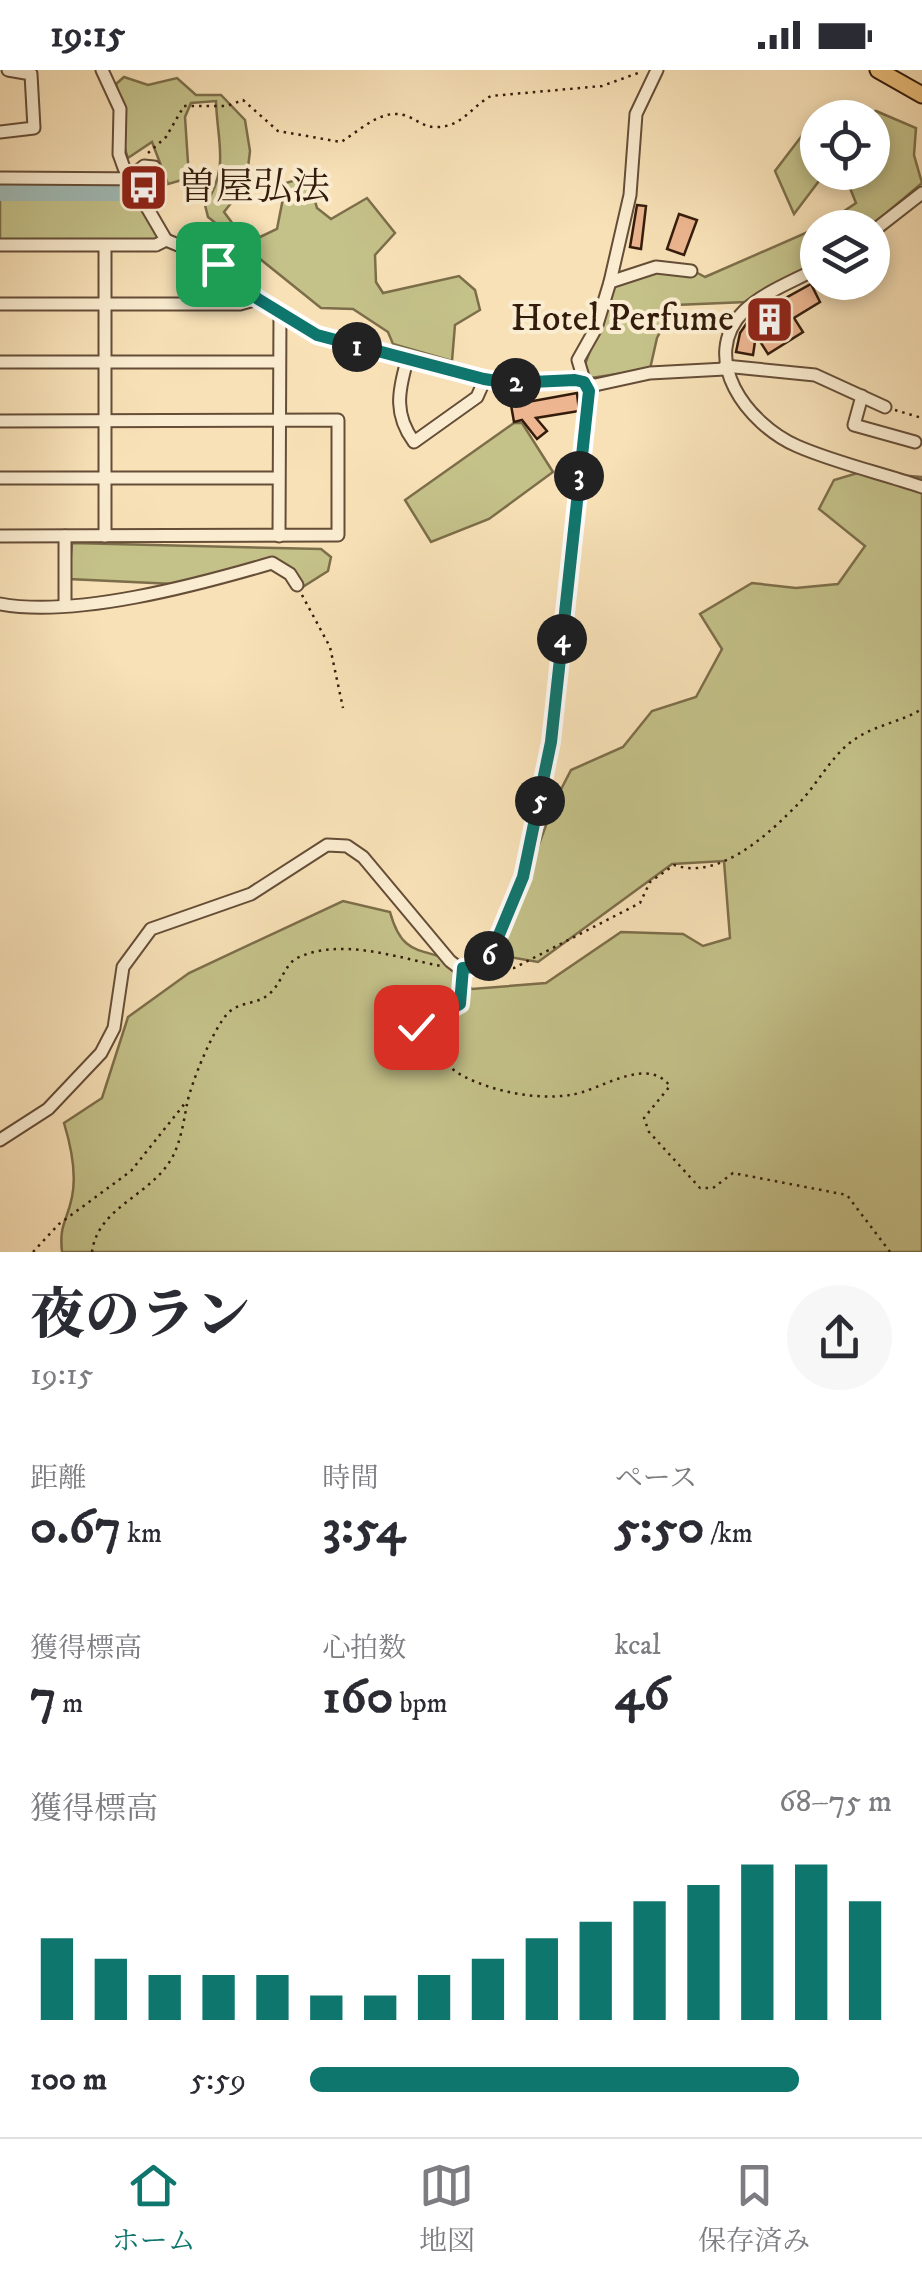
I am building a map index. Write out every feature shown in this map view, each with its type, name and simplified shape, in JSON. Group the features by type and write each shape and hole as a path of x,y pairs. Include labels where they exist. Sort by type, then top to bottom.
{"highway":[{"path":"878,70 922,96"}],"street":[{"path":"0,132 34,128 32,74 8,70"},
{"path":"102,70 120,109 119,154 126,173 166,240 218,264 258,299 317,335 484,379 595,385 650,373 725,368 793,370 885,407"},
{"path":"0,1140 48,1109 101,1052 114,1028 123,967 142,938 171,919 251,894 327,845 347,846 363,857 461,968 486,966 523,877 551,742 590,400 578,360 596,328 610,282 630,195 636,114 657,70"},
{"path":"0,178 126,173"},
{"path":"890,218 922,194"},
{"path":"0,245 156,245 166,240"},
{"path":"105,246 105,536"},
{"path":"610,282 656,267 691,271"},
{"path":"800,279 745,311 724,344 725,368 748,406 794,444 922,487"},
{"path":"0,304 240,304 258,299"},
{"path":"278,536 280,310"},
{"path":"407,361 397,396 404,428 414,442 476,398 484,379"},
{"path":"0,362 277,362"},
{"path":"862,396 854,426 915,442"},
{"path":"0,421 338,420 338,536 0,536"},
{"path":"0,478 278,478"},
{"path":"64,606 65,536"},
{"path":"0,604 33,610 64,606 213,580 272,564 290,574 297,584"}],"path":[{"path":"126,173 166,137 184,106 227,106 243,100 278,131 341,142 372,120 390,114 439,128 468,116 491,96 602,86 648,70"},
{"path":"885,407 922,418"},
{"path":"297,584 330,647 342,708"},
{"path":"486,966 514,968 572,942 640,903 650,882 674,865 707,869 736,856 799,803 849,743 879,725 922,710"},
{"path":"92,1252 95,1232 103,1220 148,1186 173,1156 187,1100 226,1015 236,1006 269,994 297,959 331,952 385,952 461,968 460,1004 416,1027 402,1048 405,1056 426,1052 484,1084 543,1096 572,1095 644,1072 664,1078 670,1086 644,1118 648,1132 700,1188 713,1188 734,1174 835,1189 858,1206 890,1252"},
{"path":"32,1252 59,1224 131,1171 187,1100"}],"shaded area":[{"path":"124,77 148,85 177,78 196,95 221,95 245,120 250,151 246,184 224,212 233,224 260,237 277,229 286,183 296,180 312,190 317,208 331,219 367,198 395,233 375,255 376,282 383,293 459,276 475,290 480,310 455,325 452,361 393,344 388,332 353,309 321,308 208,217 205,205 220,166 216,101 191,103 185,117 189,178 168,184 152,142 128,158 116,84"},
{"path":"890,117 916,128 914,155 922,183 890,210 846,210 856,203 851,190 890,190"},
{"path":"800,138 800,190 812,190 794,214 775,171"},
{"path":"0,196 132,196 160,238 156,242 0,243"},
{"path":"800,235 800,271 747,302 675,305 657,338 650,369 591,378 583,370 613,286 670,266 705,277"},
{"path":"514,423 522,423 553,472 489,519 431,542 405,500"},
{"path":"861,472 922,477 922,1252 62,1252 74,1179 64,1123 102,1098 128,1017 189,973 343,901 390,912 402,939 410,946 467,968 466,983 472,989 546,983 621,932 683,934 703,946 730,938 724,861 672,864 538,962 498,955 555,801 571,770 623,747 652,711 696,697 722,649 700,614 752,583 796,588 838,584 865,546 819,509 834,480"},
{"path":"72,543 321,549 331,557 328,571 301,588 283,565 174,584 69,579"}],"building":[{"path":"637,205 646,206 641,249 630,247"},
{"path":"679,214 697,220 684,255 667,249"},
{"name":"Hotel Perfume","path":"800,290 800,300 820,302 794,318 803,332 768,354 756,335 753,355 736,352 740,333 751,317"},
{"path":"577,393 579,411 536,418 547,431 537,439 522,420 514,422 511,405"}],"waterway":[{"path":"0,191 125,191"}],"place":[{"name":"曽屋弘法","path":"143,188"},
{"name":"Hotel Perfume","path":"769,319"}],"route":[{"path":"218,264 258,299 317,335 484,379 510,383 575,380 584,382 589,391 551,742 530,852 486,966 463,968 460,1004 416,1027"}]}
